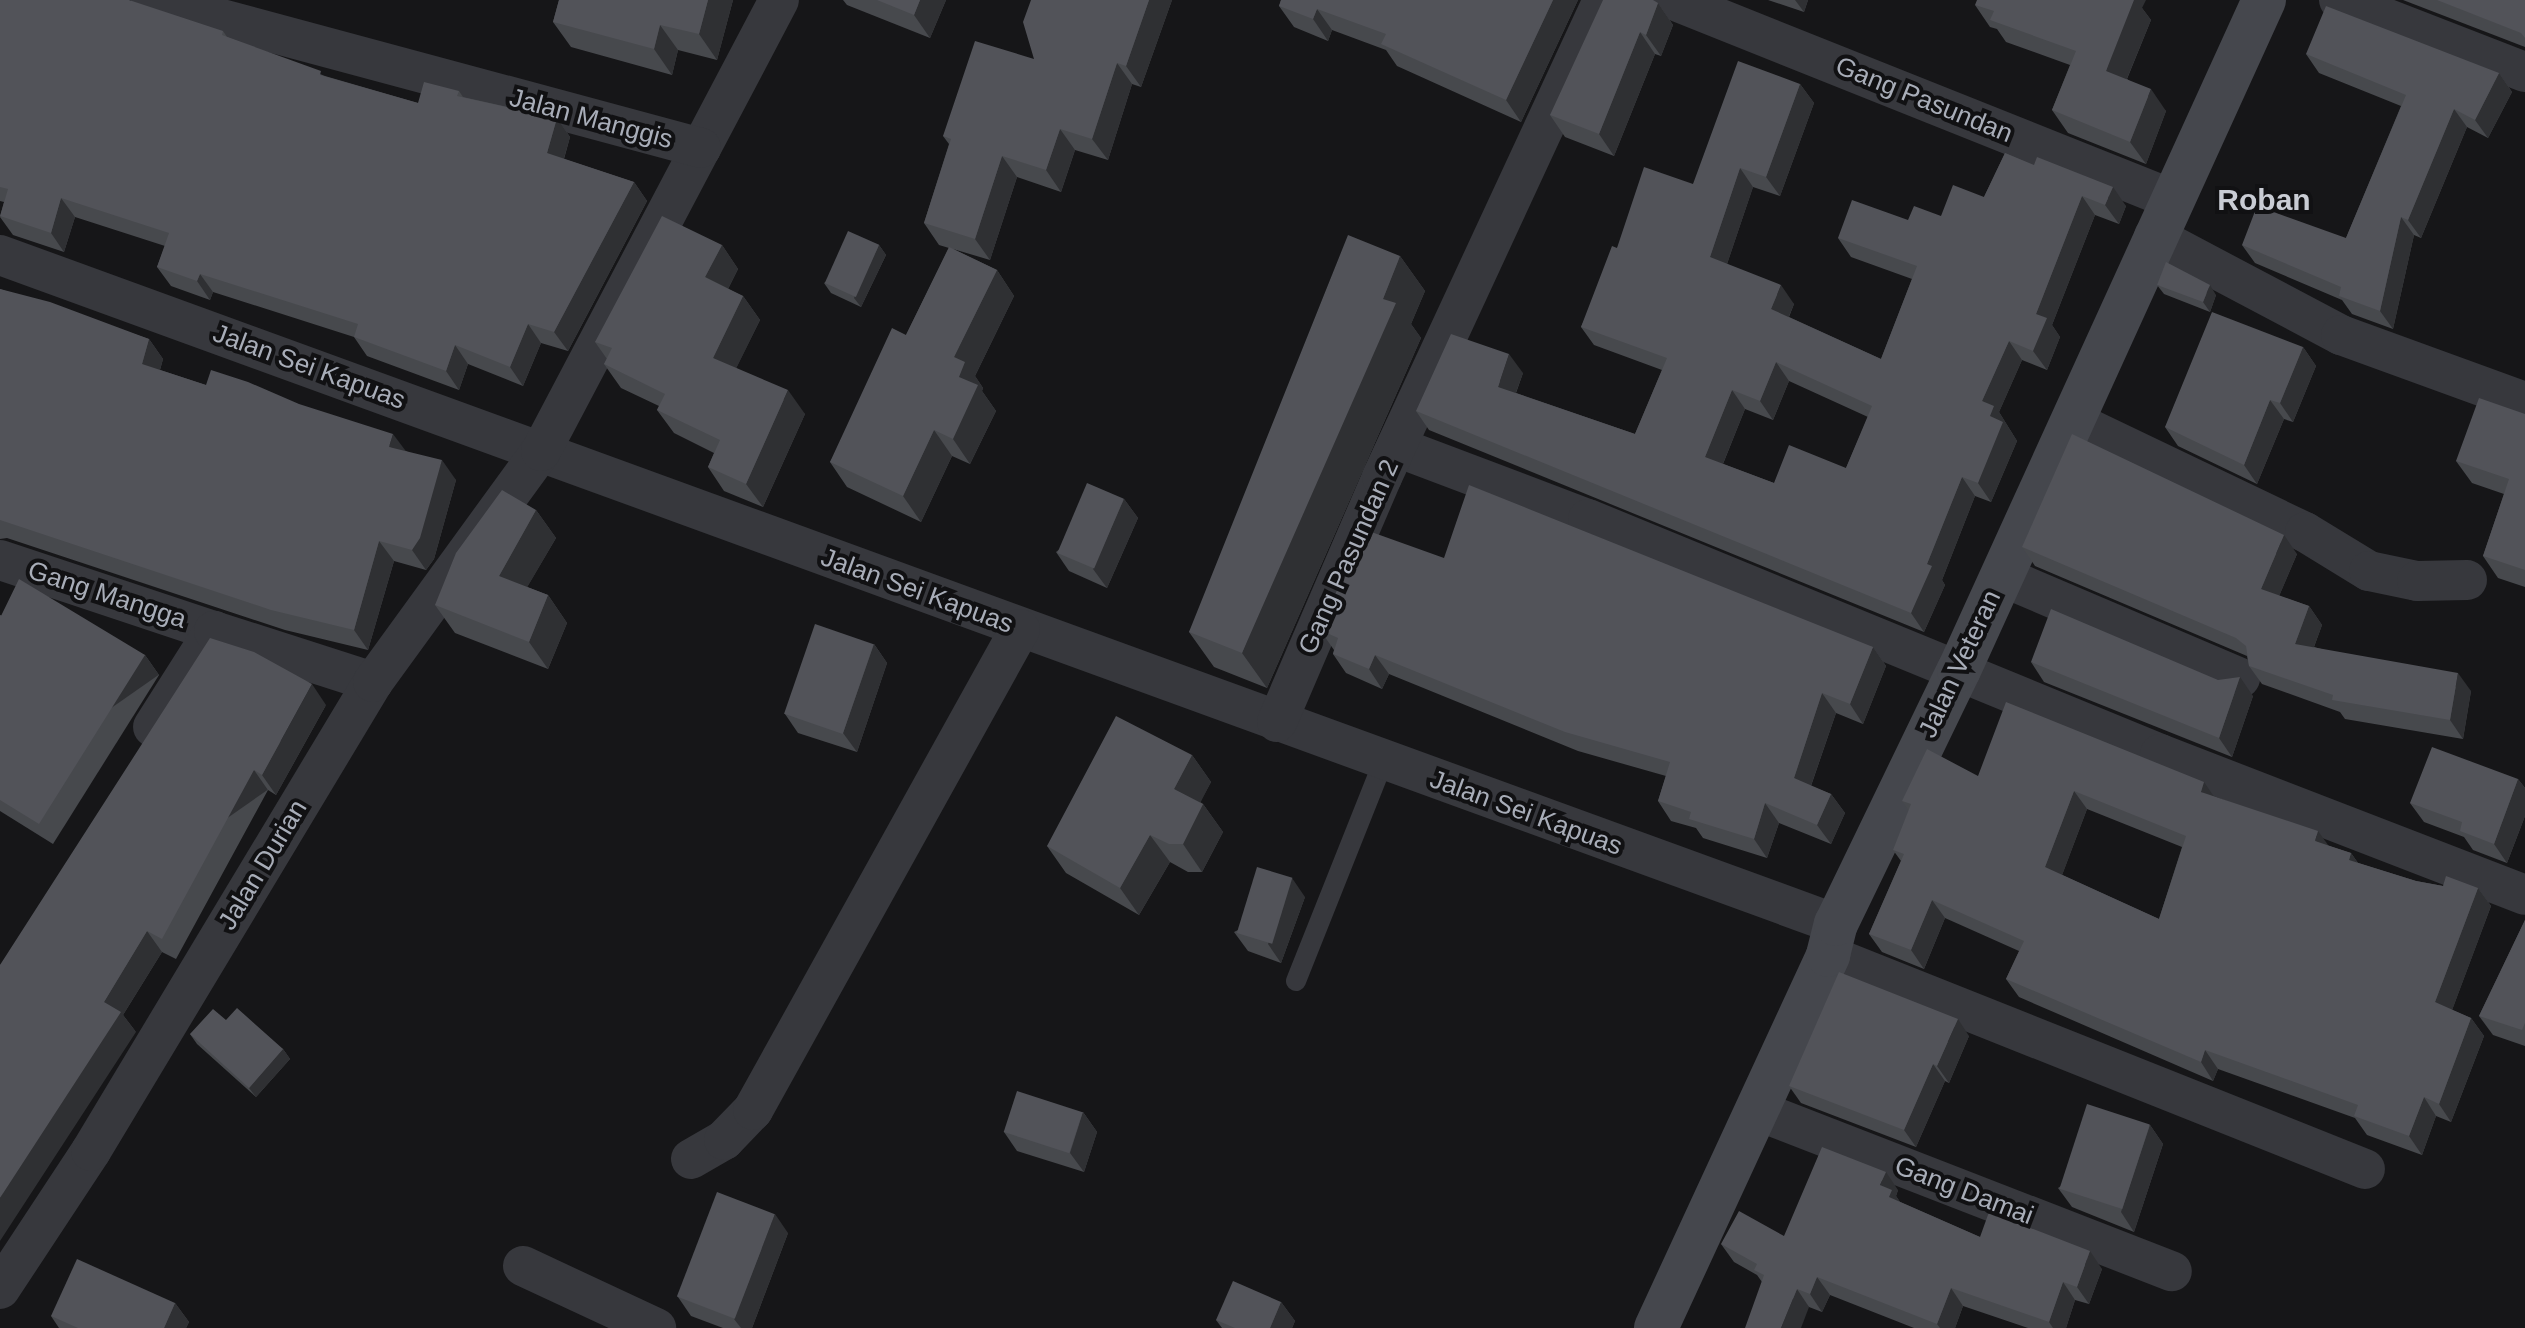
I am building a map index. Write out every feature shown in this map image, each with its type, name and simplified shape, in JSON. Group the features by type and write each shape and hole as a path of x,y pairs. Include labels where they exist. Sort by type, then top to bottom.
{"street":[{"name":"Jalan Manggis","path":"151,0 701,148 541,451"},
{"path":"701,148 779,0"},
{"path":"1397,447 1603,0"},
{"name":"Gang Pasundan","path":"1673,0 2164,218 2341,335 2525,402"},
{"name":"Jalan Veteran","path":"1656,1328 2264,0"},
{"path":"2339,0 2525,72"},
{"name":"Jalan Sei Kapuas","path":"0,255 1383,762 1832,939 2365,1169"},
{"path":"2073,421 2305,532 2369,571 2417,581 2467,580"},
{"name":"Gang Pasundan 2","path":"1277,722 1397,447 1588,519 2160,754 2525,895"},
{"name":"Jalan Durian","path":"0,1289 91,1151 373,682 541,451"},
{"name":"Gang Mangga","path":"0,560 373,682"},
{"path":"2001,576 2240,678"},
{"path":"691,1159 724,1140 753,1110 1020,629"},
{"path":"132,761 214,631"},
{"name":"Gang Damai","path":"1756,1110 2172,1271"},
{"path":"523,1266 656,1328"}],"lane":[{"path":"1296,981 1383,762"}],"building":[{"path":"0,0 129,0 223,31 222,35 321,71 320,75 418,103 424,82 459,91 457,96 557,118 547,153 634,182 554,332 528,324 510,367 455,345 446,371 354,337 358,324 200,274 197,281 157,267 169,233 61,198 51,233 0,216 8,189 0,187"},
{"path":"559,0 708,0 699,34 660,25 654,49 553,22"},
{"path":"877,0 920,0 914,15"},
{"path":"1031,0 1149,0 1126,66 1117,63 1092,139 1060,129 1046,170 1002,156 975,239 924,223 951,139 943,136 975,41 1034,59 1023,22"},
{"path":"1281,0 1553,0 1506,100 1381,44 1386,34 1317,9 1313,19 1279,6"},
{"path":"1603,0 1653,0 1658,3 1646,35 1640,32 1599,134 1550,115"},
{"path":"1977,0 2134,0 2106,71 2151,89 2130,142 2052,110 2076,51 1990,20 1994,11 1975,5"},
{"path":"2437,0 2525,0 2525,38 2521,33"},
{"path":"2326,6 2499,73 2475,120 2454,109 2408,220 2401,217 2380,311 2339,296 2341,287 2242,245 2257,206 2346,238 2406,95 2306,54"},
{"path":"1738,61 1800,84 1766,177 1740,168 1710,257 1781,285 1771,309 1881,359 1917,266 1838,238 1852,200 1908,220 1914,206 1941,216 1953,185 1984,197 2005,153 2034,165 2037,157 2113,187 2105,205 2082,196 2036,314 2047,318 2033,351 2009,341 1982,401 1994,406 1990,416 2003,422 1978,483 1962,477 1927,564 1932,566 1911,613 1416,411 1451,334 1509,354 1498,387 1635,434 1667,358 1581,327 1612,246 1617,248 1644,167 1693,184","holes":["1776,362 1872,406 1846,468 1789,445 1774,483 1705,457 1732,390 1760,401"]},
{"path":"662,216 722,245 705,277 743,296 713,358 788,390 746,484 708,467 720,440 657,410 665,394 604,364 612,348 595,342"},
{"path":"848,231 879,245 856,297 825,283"},
{"path":"1348,235 1400,256 1383,299 1396,303 1242,653 1189,632"},
{"path":"949,247 997,270 954,357 965,362 959,377 978,385 953,439 934,430 903,496 830,462 892,328 906,335"},
{"path":"2166,262 2210,285 2203,302 2157,285"},
{"path":"0,289 50,302 149,339 142,364 206,385 211,370 299,404 393,434 389,447 442,460 420,538 412,550 379,541 354,630 271,610 0,520"},
{"path":"2212,312 2303,347 2280,403 2270,400 2244,465 2165,427"},
{"path":"2479,398 2525,414 2525,570 2483,556 2509,479 2456,461"},
{"path":"2072,434 2284,535 2261,589 2309,606 2295,644 2458,673 2450,720 2332,700 2333,695 2249,666 2246,646 2236,638 2022,547"},
{"path":"1087,483 1124,499 1094,569 1057,553"},
{"path":"1469,485 1873,647 1850,704 1822,693 1794,778 1831,794 1817,825 1765,803 1754,839 1689,819 1691,812 1658,801 1670,762 1565,732 1375,655 1369,669 1333,654 1338,638 1320,630 1363,529 1444,558"},
{"path":"502,490 536,510 499,576 548,595 529,642 435,605 456,553"},
{"path":"19,579 145,655 39,824 0,800 0,615"},
{"path":"2051,609 2218,680 2240,677 2219,738 2031,662"},
{"path":"815,624 874,644 843,734 784,714"},
{"path":"210,638 254,652 312,684 262,775 254,770 162,939 147,931 104,1002 121,1012 0,1198 0,965"},
{"path":"2006,702 2204,782 2201,792 2318,831 2315,841 2351,853 2349,860 2416,881 2443,886 2446,876 2478,888 2435,1002 2471,1018 2439,1104 2424,1097 2409,1136 2354,1116 2358,1105 2205,1050 2201,1062 2006,979 2024,941 1932,900 1911,950 1869,934 1904,854 1893,850 1911,804 1902,801 1927,749 1978,776","holes":["2074,791 2186,836 2159,919 2045,867"]},
{"path":"1116,716 1192,755 1174,789 1203,804 1183,844 1169,844 1150,835 1120,888 1047,846"},
{"path":"2432,747 2518,779 2494,844 2460,831 2462,822 2410,803"},
{"path":"1257,867 1292,878 1272,944 1237,933"},
{"path":"2525,920 2525,1023 2522,1030 2479,1016"},
{"path":"1839,972 1958,1019 1937,1066 1933,1064 1904,1130 1789,1086"},
{"path":"237,1008 283,1049 249,1088 190,1034 213,1009 226,1020"},
{"path":"1017,1091 1083,1112 1069,1153 1004,1132"},
{"path":"2087,1104 2150,1124 2122,1209 2059,1189"},
{"path":"1822,1147 1886,1172 1880,1185 1892,1190 1889,1197 1980,1237 1989,1212 2090,1251 2077,1287 2063,1282 2049,1322 1951,1288 1937,1324 1817,1277 1810,1294 1797,1289 1781,1328 1745,1328 1764,1275 1754,1270 1757,1264 1721,1244 1739,1211 1784,1236"},
{"path":"717,1192 775,1214 735,1319 677,1297"},
{"path":"77,1259 175,1303 164,1328 78,1328 51,1316"},
{"path":"1233,1281 1281,1302 1270,1328 1235,1328 1216,1320"}],"district":[{"name":"Roban","path":"2264,200"}]}
